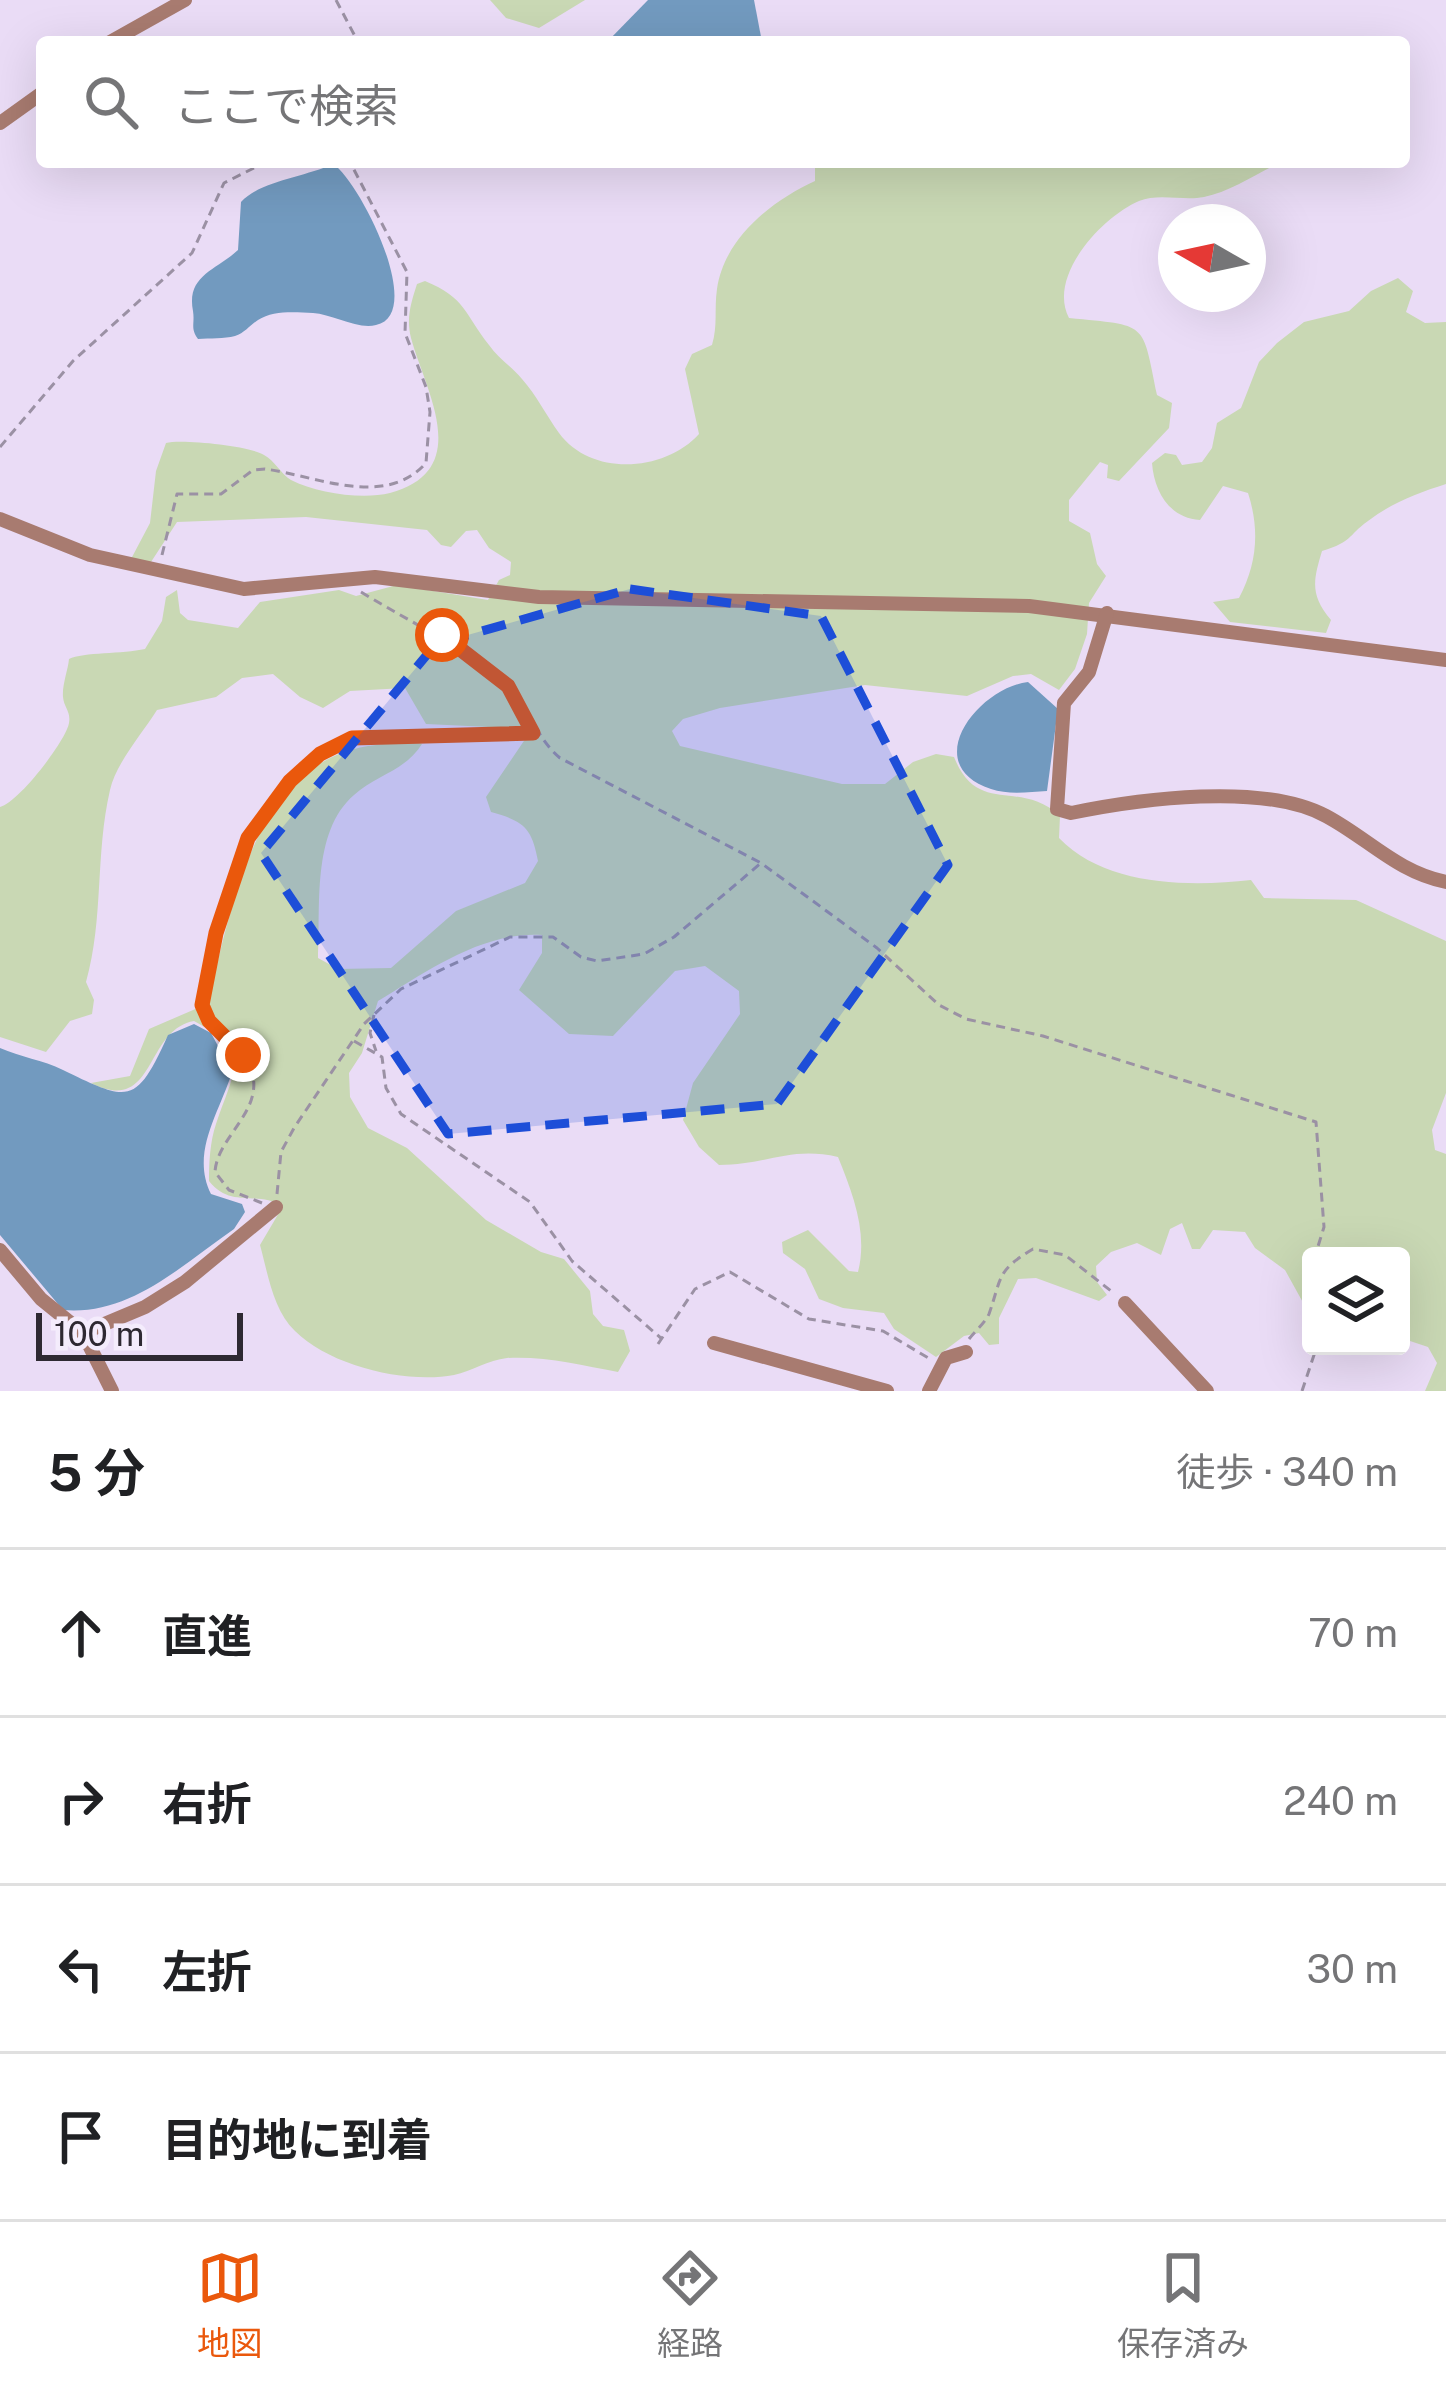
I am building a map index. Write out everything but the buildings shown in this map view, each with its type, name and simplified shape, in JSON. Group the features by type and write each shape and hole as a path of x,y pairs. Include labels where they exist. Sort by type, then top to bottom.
{"street":[{"path":"121,36 185,0"},
{"path":"0,123 36,97"},
{"path":"0,519 90,555 159,574 244,589 346,578 403,578 539,597 984,604 1107,614 1446,660"},
{"path":"1107,614 1089,672 1064,703 1058,809 1071,813 1186,796 1307,809 1334,820 1411,873 1446,882"},
{"path":"83,1333 145,1307 185,1282 276,1207"},
{"path":"0,1250 40,1298 83,1333 112,1391"},
{"path":"1125,1303 1207,1391"},
{"path":"714,1343 887,1391"},
{"path":"929,1391 940,1365 966,1352"}],"path":[{"path":"336,0 355,36"},
{"path":"0,447 73,361 192,253 204,234 215,195 236,172 266,168"},
{"path":"159,574 177,494 221,494 253,470 265,469 374,489 398,485 426,464 430,412 426,387 404,333 407,272 353,168"},
{"path":"346,578 408,621 442,635 508,686 533,733 560,758 761,863 877,948 939,1005 965,1019 1043,1036 1316,1122 1324,1227 1318,1247"},
{"path":"533,733 383,733 340,741 290,781 248,838 216,933 202,1005 209,1021 243,1055 254,1081 243,1121 215,1160 214,1172 229,1190 276,1207 281,1152 352,1040 374,1011 401,989 510,937 553,938 581,957 597,961 644,954 674,937 761,863"},
{"path":"374,1011 370,1033 401,1114 530,1202 572,1261 660,1341 695,1289 730,1272 808,1319 883,1331 940,1365"},
{"path":"352,1040 376,1053"},
{"path":"966,1352 988,1315 994,1287 1007,1264 1033,1249 1065,1255 1125,1303"},
{"path":"1302,1391 1314,1355"}],"highlighted area":[{"path":"630,589 821,616 948,865 777,1104 448,1134 261,853 436,644"}],"green space":[{"path":"490,0 585,0 539,28 506,18"},
{"path":"815,168 1270,168 1214,195 1154,198 1124,209 1082,250 1065,284 1069,318 1137,331 1148,352 1157,395 1172,403 1169,428 1119,481 1107,478 1108,465 1100,462 1069,500 1069,521 1090,533 1097,564 1106,576 1089,603 1087,634 1075,669 1059,690 1031,674 1013,676 967,696 865,685 720,708 683,719 672,731 680,746 842,784 885,784 913,762 936,754 954,757 975,786 1030,799 1060,816 1059,838 1100,866 1149,880 1251,880 1264,898 1356,900 1446,941 1446,1093 1432,1130 1435,1150 1446,1154 1446,1391 1425,1391 1437,1363 1428,1347 1410,1341 1410,1247 1302,1247 1302,1301 1285,1270 1255,1248 1245,1232 1213,1230 1200,1249 1192,1249 1182,1223 1170,1229 1161,1255 1137,1243 1111,1252 1096,1266 1097,1282 1107,1295 1099,1301 1036,1278 1018,1279 999,1318 999,1344 989,1345 979,1333 964,1336 936,1357 894,1329 884,1313 843,1308 819,1299 805,1269 783,1253 782,1242 808,1230 849,1271 858,1272 860,1228 838,1157 806,1154 719,1165 699,1147 683,1120 693,1083 740,1014 739,991 705,966 675,971 613,1036 569,1034 519,990 542,953 542,935 520,935 477,946 378,1001 362,1053 349,1073 350,1097 368,1128 407,1148 486,1220 541,1252 564,1259 590,1291 593,1314 603,1326 624,1330 630,1351 618,1372 507,1358 454,1375 414,1377 348,1363 310,1343 281,1313 260,1245 283,1206 226,1194 209,1181 212,1138 234,1066 225,1044 194,1021 166,1039 139,1080 127,1088 112,1090 91,1083 130,1076 149,1029 207,1004 239,883 255,843 275,807 301,777 334,756 394,742 422,744 407,761 354,795 331,829 321,872 318,958 338,969 391,968 456,911 525,883 538,861 533,841 519,823 491,812 486,797 532,729 426,724 405,688 350,691 323,708 300,697 273,674 242,678 216,697 157,710 124,759 110,790 86,982 94,1000 92,1014 70,1021 46,1052 0,1037 0,807 29,783 66,732 69,719 63,692 69,659 145,649 162,621 166,597 177,590 180,613 188,620 238,628 260,602 339,590 356,596 397,585 488,600 499,580 510,575 511,562 489,548 477,530 466,531 451,547 441,545 427,530 306,517 177,522 151,562 131,559 150,523 156,471 166,443 216,444 256,452 291,480 340,494 379,495 416,482 431,466 438,448 433,404 409,324 417,284 425,281 463,307 573,447 609,463 649,462 668,456 699,434 685,369 692,354 712,345 721,271 739,238 782,199 815,181"},
{"path":"1398,278 1413,291 1406,312 1425,323 1446,322 1446,484 1396,503 1345,541 1322,551 1315,587 1331,620 1326,633 1230,622 1213,602 1239,598 1250,572 1255,534 1248,493 1223,486 1200,520 1189,518 1165,501 1152,463 1165,453 1176,455 1182,465 1202,462 1212,448 1217,423 1241,408 1259,362 1277,343 1304,322 1349,311 1371,291"}],"water":[{"path":"648,0 754,0 761,36 613,36"},
{"path":"321,168 337,168 344,175 371,219 392,273 390,316 369,326 320,314 277,313 235,336 198,339 193,329 194,289 238,250 241,202 271,184"},
{"path":"1028,682 1058,709 1047,791 991,789 970,778 959,763 957,746 975,712 1009,687"},
{"path":"194,1024 211,1033 232,1072 205,1147 205,1178 211,1194 242,1204 245,1212 234,1229 154,1285 111,1305 63,1310 0,1235 0,1048 103,1088 128,1091 147,1075 168,1035"}],"route":[{"path":"243,1055 209,1021 202,1005 216,933 248,838 261,814 290,781 320,754 352,738 383,733 533,733 508,686 442,635"}]}
